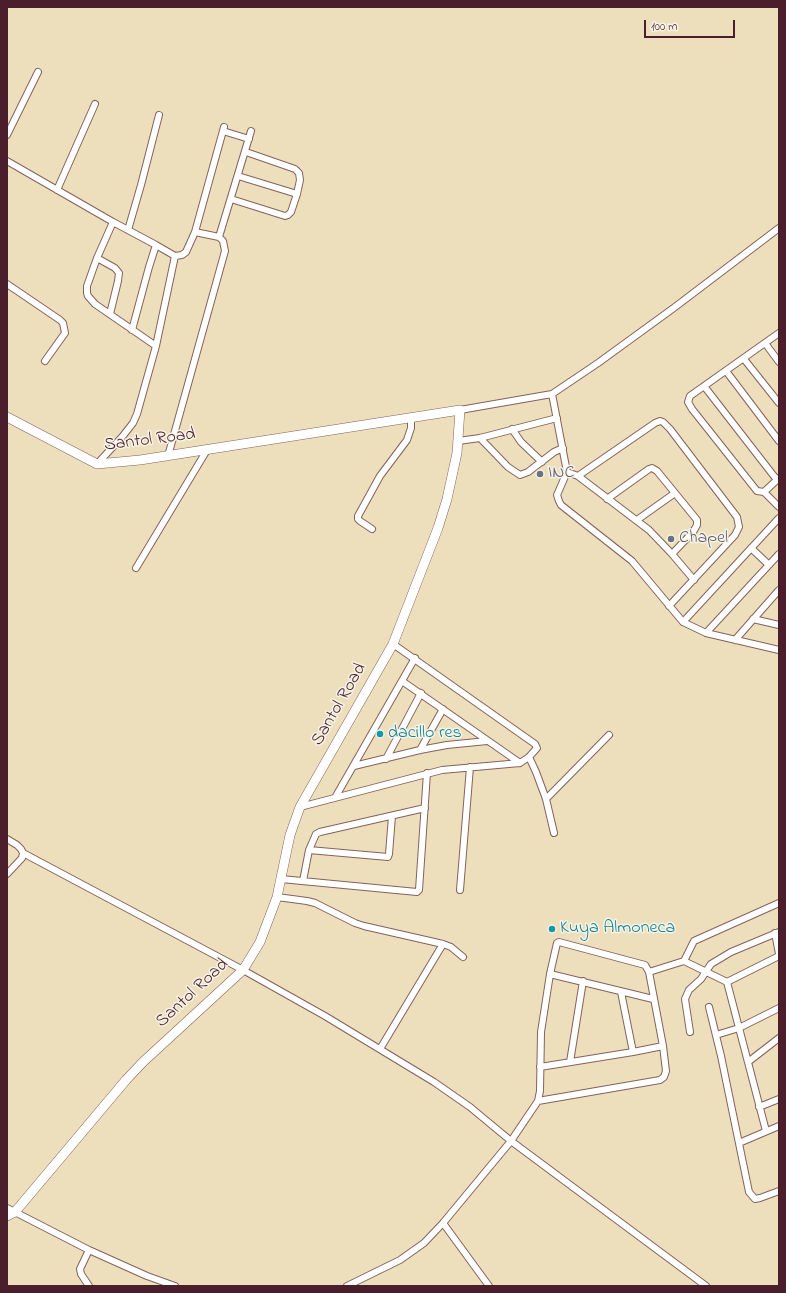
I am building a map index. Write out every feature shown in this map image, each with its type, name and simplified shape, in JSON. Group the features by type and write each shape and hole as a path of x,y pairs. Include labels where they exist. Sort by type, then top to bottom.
{"street":[{"path":"7,135 38,72"},
{"path":"57,190 94,104"},
{"path":"128,230 159,116"},
{"path":"7,161 175,256 182,255 186,252 195,232 224,129 249,139"},
{"path":"219,237 246,152 251,131"},
{"path":"231,199 286,216 291,212 297,194 300,180 299,173 295,169 246,152"},
{"path":"238,176 297,194"},
{"path":"113,222 97,258 87,286 87,293 91,300 156,346"},
{"path":"460,410 552,394 598,363 675,307 779,228"},
{"path":"168,456 225,251 223,241 219,237 195,232"},
{"path":"132,330 148,267 156,245"},
{"path":"97,464 122,436 133,422 137,414 156,346 175,256"},
{"path":"97,258 115,268 119,273 110,314"},
{"path":"7,284 64,324 65,333 45,361"},
{"path":"779,333 689,397 688,402 755,489 759,492 764,492 779,507"},
{"path":"764,343 779,362"},
{"path":"744,359 779,403"},
{"path":"726,371 779,441"},
{"path":"704,386 778,479 764,492"},
{"path":"552,394 567,472 557,494 559,501 566,510 632,561 683,622 706,633 779,650"},
{"name":"Santol Road","path":"7,417 97,464 168,456 460,410 457,453 447,499 438,528 393,644 300,806 290,835 277,897 260,942 243,970 143,1062 10,1212 89,1250 147,1276 175,1286"},
{"path":"372,530 360,521 358,516 380,476 406,440 411,428 411,417"},
{"path":"458,441 480,438 556,418"},
{"path":"578,476 660,421 666,424 737,517 739,527 735,535 669,606"},
{"path":"512,429 521,442 542,462"},
{"path":"480,438 508,467 518,474 526,473 563,448"},
{"path":"136,568 207,450"},
{"path":"607,499 646,470 652,468 657,471 697,520 693,532 672,554"},
{"path":"567,472 578,476 637,520 658,538 694,580"},
{"path":"637,520 675,493"},
{"path":"683,622 779,518"},
{"path":"751,548 774,563"},
{"path":"706,633 774,563 779,554"},
{"path":"735,640 779,591"},
{"path":"753,619 779,625"},
{"path":"300,806 427,773 454,768 520,763 529,757 537,748 535,744 415,658 393,644"},
{"path":"336,796 415,658"},
{"path":"402,680 520,763"},
{"path":"386,759 421,693"},
{"path":"420,750 443,709"},
{"path":"546,798 609,735"},
{"path":"354,766 420,750 447,745 487,741"},
{"path":"529,757 546,798 554,833"},
{"path":"460,890 470,767"},
{"path":"281,879 417,892 419,890 427,773"},
{"path":"303,881 310,850 316,834 425,808"},
{"path":"310,850 388,857 392,816"},
{"path":"7,839 17,845 23,853 243,970 325,1016 434,1082 470,1107 511,1141 706,1286"},
{"path":"7,874 22,858 23,853"},
{"path":"277,897 307,900 364,926 452,947 463,957"},
{"path":"684,961 694,941 779,903"},
{"path":"690,1032 685,999 689,990 701,978 711,964 731,952 777,933 779,955 727,982"},
{"path":"347,1286 412,1252 424,1243 443,1223 511,1141 538,1100 540,1090 541,1032 556,944 559,942 642,963 647,967 649,972 663,1046 666,1073 662,1079 538,1100"},
{"path":"380,1049 443,944"},
{"path":"649,972 684,961 727,982 766,1132"},
{"path":"550,974 653,999"},
{"path":"570,1062 583,981"},
{"path":"621,992 634,1052"},
{"path":"708,1007 716,1035 749,1192 751,1196 760,1198 779,1191"},
{"path":"716,1035 739,1028 779,1008"},
{"path":"748,1062 779,1038"},
{"path":"540,1067 663,1046"},
{"path":"759,1107 779,1099"},
{"path":"739,1143 779,1126"},
{"path":"443,1223 488,1286"},
{"path":"89,1250 80,1269 81,1274 89,1286"}],"place":[{"name":"INC","path":"540,474"},
{"name":"Chapel","path":"671,539"},
{"name":"dacillo res","path":"380,734"},
{"name":"Kuya Almoneca","path":"552,929"}]}
